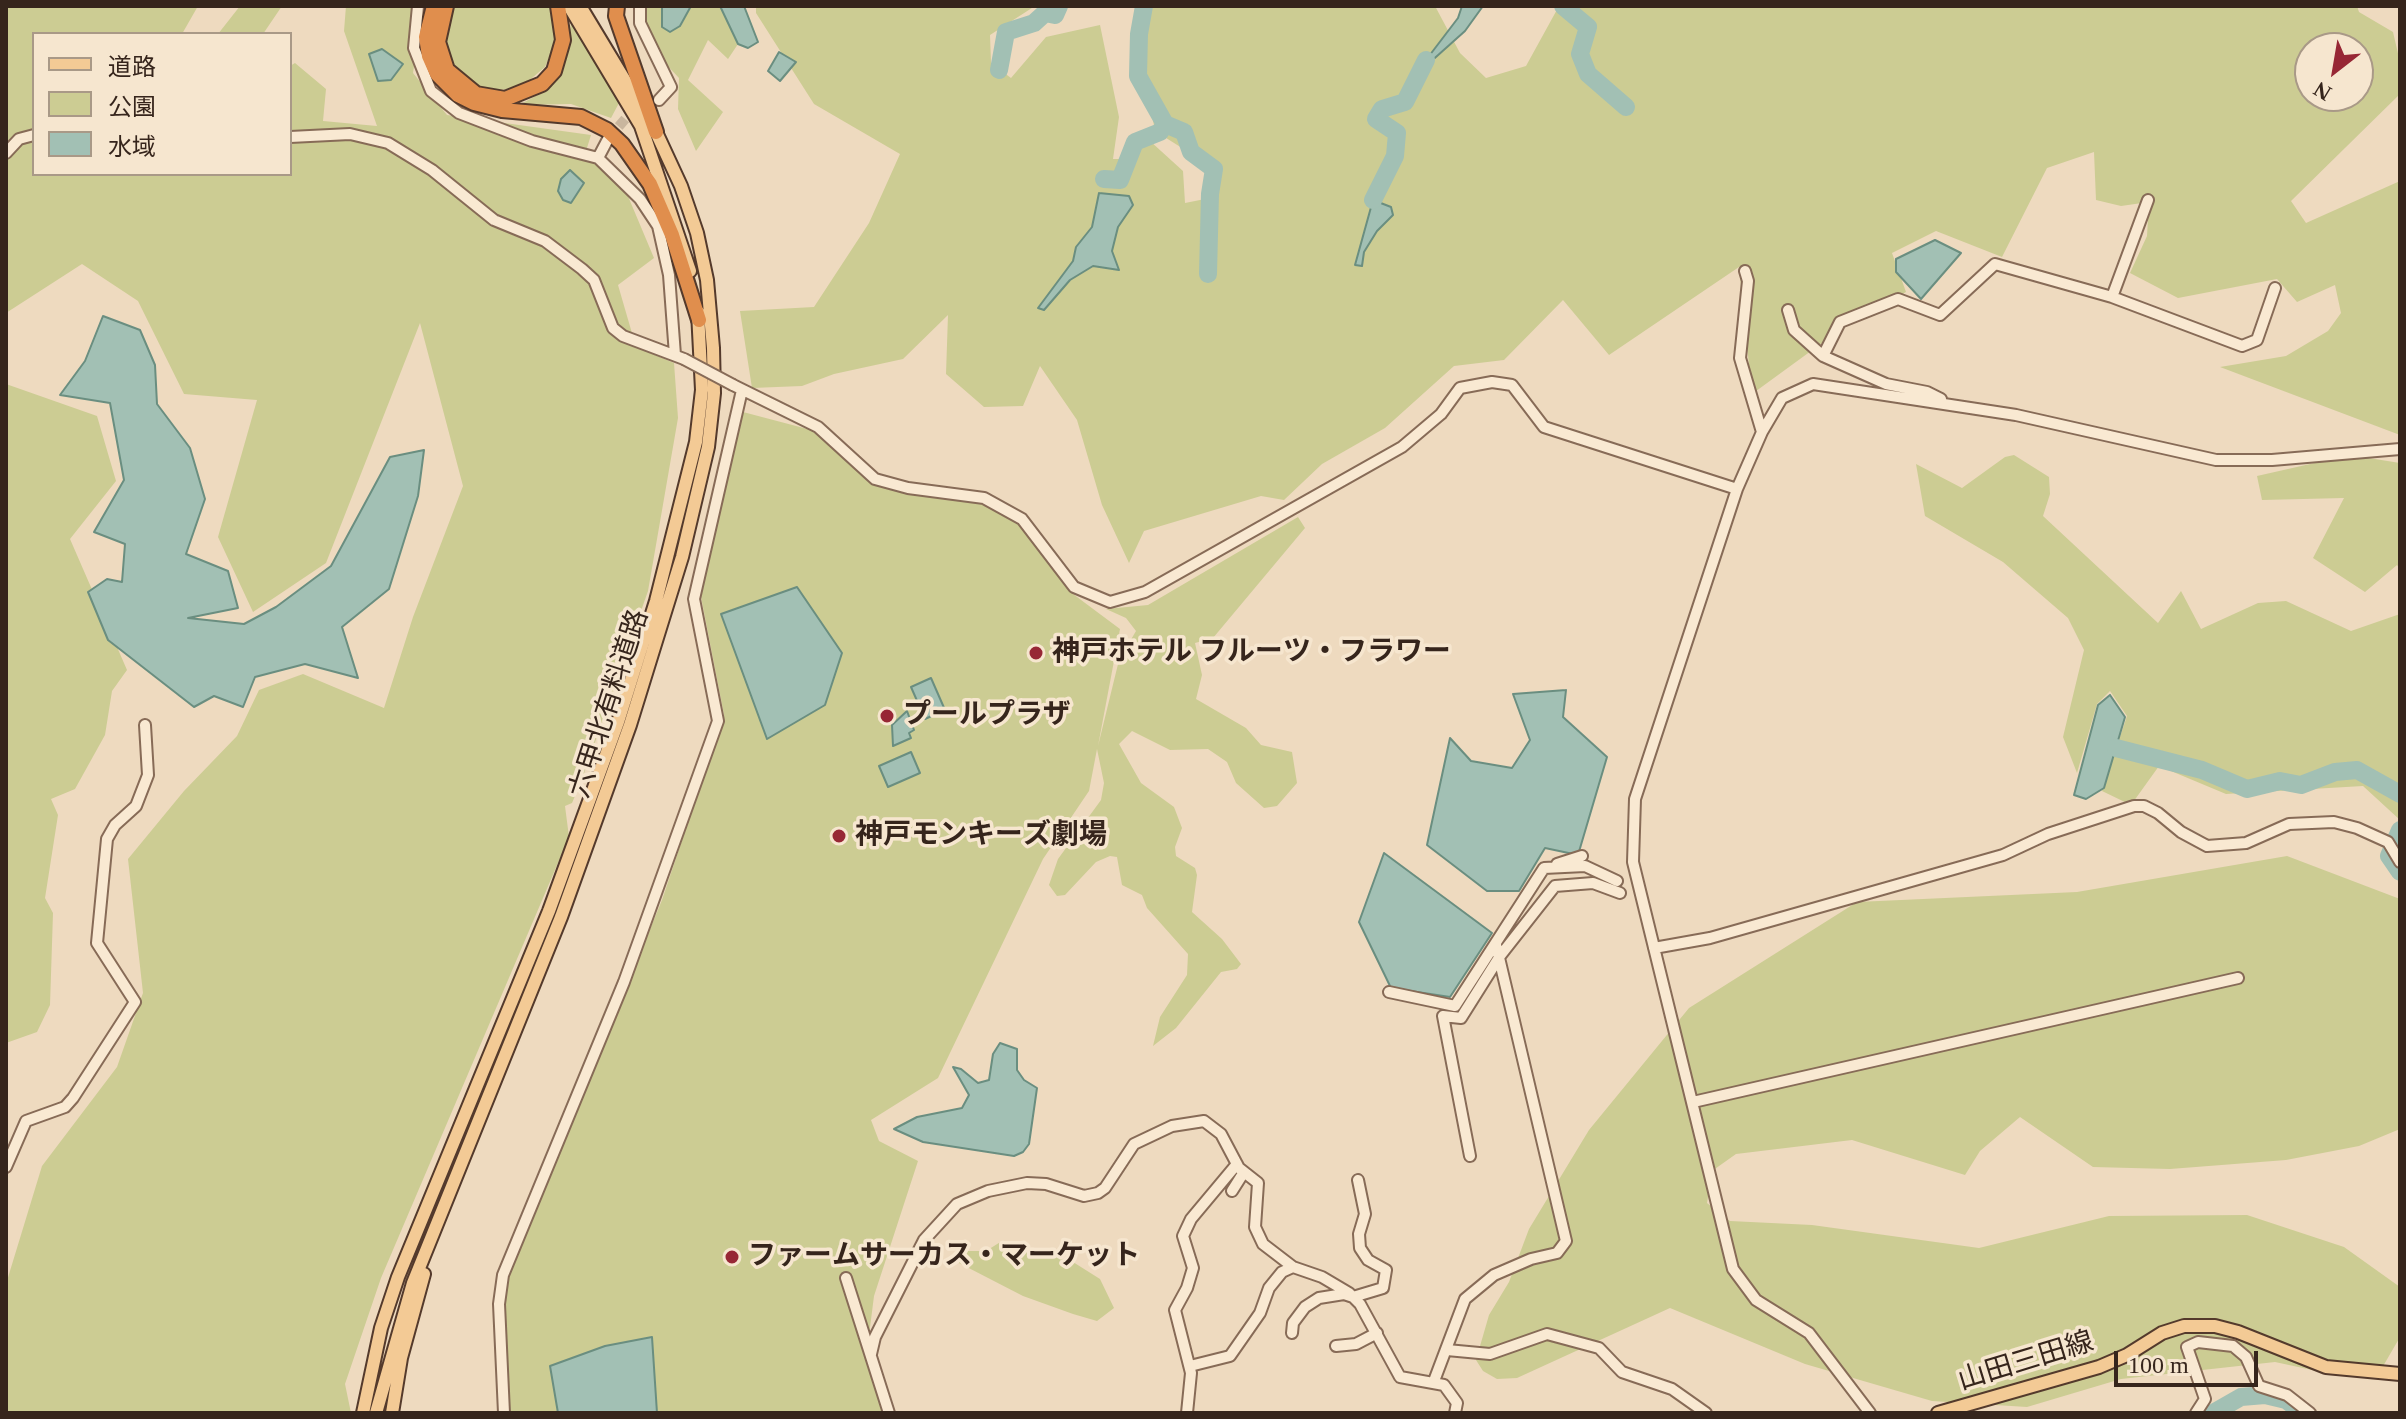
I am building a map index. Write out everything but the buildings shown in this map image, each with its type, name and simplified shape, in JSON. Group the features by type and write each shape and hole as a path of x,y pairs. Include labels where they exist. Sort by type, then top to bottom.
{"highway":[{"path":"434,6 426,37 429,56 437,74 458,95 474,103 502,110 581,117 607,130 622,144 650,184 699,320"},
{"path":"446,6 438,27 438,42 447,70 476,94 505,99 542,84 554,71 563,40 558,6"},
{"path":"617,6 616,16 656,132"}],"main road":[{"name":"六甲北有料道路","path":"363,1413 369,1374 398,1277 549,911 593,793 671,554 696,442 702,390 699,320 682,239 641,126 569,6"},
{"name":"六甲北有料道路","path":"376,1413 393,1342 448,1190 561,917 605,797 667,607 700,491 714,393 707,280 681,186 656,132 580,6"},
{"path":"392,1413 401,1358 448,1190"},
{"name":"山田三田線","path":"1938,1413 2099,1367 2162,1333 2184,1326 2215,1326 2238,1332 2326,1367 2400,1374"},
{"path":"355,1413 369,1374"}],"street":[{"path":"418,6 414,48 431,91 459,113 532,141 598,158 640,199 658,226 669,275 679,357"},
{"path":"640,6 640,23 671,87 659,100"},
{"path":"292,137 350,134 388,143 432,170 494,220 545,241 582,269 594,280 613,328 623,336 679,357 818,427 875,479 908,488 984,498 1022,519 1074,587 1110,602 1145,592 1402,447 1441,414 1460,388 1492,382 1512,385 1544,427 1737,489"},
{"path":"6,153 19,139 32,136"},
{"path":"598,158 608,139"},
{"path":"2112,297 2148,200"},
{"path":"1823,356 1840,322 1898,299 1940,315 1995,264 2112,297 2242,346 2257,340 2275,288"},
{"path":"1745,271 1748,281 1740,358 1762,432"},
{"path":"1788,310 1794,330 1823,356 1886,384 1927,392 1951,404"},
{"path":"1870,1413 1809,1333 1756,1300 1733,1269 1633,862 1635,799 1737,489 1762,432 1782,398 1813,384 2043,420 2216,460 2272,460 2400,449"},
{"path":"504,1413 499,1304 503,1275 624,982 718,721 694,599 738,388"},
{"path":"6,1167 26,1121 35,1115 65,1107 135,1002 97,943 107,839 115,825 136,806 148,775 145,725"},
{"path":"1654,948 1710,938 2003,855 2048,834 2134,806 2144,806 2158,813 2181,832 2207,846 2246,843 2289,824 2319,820 2357,828 2388,842 2399,858"},
{"path":"1470,1156 1443,1016 1461,1018 1544,868 1582,856"},
{"path":"1544,868 1585,866 1617,881"},
{"path":"1389,992 1455,1006 1498,950 1555,886 1593,883 1620,893"},
{"path":"1434,1381 1465,1299 1494,1275 1531,1259 1557,1253 1566,1241 1498,950"},
{"path":"1693,1102 2238,978"},
{"path":"871,1354 875,1337 924,1240 957,1204 988,1191 1027,1183 1046,1184 1084,1196 1098,1193 1105,1188 1134,1144 1189,1122 1204,1121 1213,1126 1240,1168 1258,1183 1255,1227 1273,1254 1293,1267 1322,1277 1353,1297 1377,1333 1400,1377 1434,1381 1450,1390 1457,1403 1455,1413"},
{"path":"1232,1191 1240,1168"},
{"path":"1187,1413 1190,1366 1175,1310 1193,1268 1183,1236 1191,1219 1240,1168"},
{"path":"1292,1333 1305,1307 1319,1298 1344,1294 1353,1297 1383,1288 1386,1270 1368,1260 1360,1248 1359,1234 1365,1214 1358,1180"},
{"path":"1190,1366 1230,1356 1260,1313 1269,1288 1282,1272 1293,1267"},
{"path":"846,1278 889,1413"},
{"path":"1336,1346 1356,1344 1377,1333"},
{"path":"1447,1350 1490,1354 1547,1334 1599,1348 1622,1372 1672,1389 1706,1413"},
{"path":"2196,1413 2205,1399 2187,1347 2198,1342 2233,1346 2246,1357 2259,1386 2287,1395 2310,1413"}],"green space":[{"path":"6,6 198,6 183,32 32,32 32,176 292,176 292,65 295,63 326,89 323,121 377,126 344,31 346,6 423,6 413,73 447,115 591,135 586,151 617,170 654,258 618,285 636,347 674,363 678,418 648,591 581,782 572,803 565,806 569,837 381,1278 345,1384 351,1413 6,1413 6,1284 42,1166 117,1067 143,993 128,859 184,791 237,736 259,690 303,674 384,708 413,617 463,486 420,323 326,563 253,612 218,537 257,400 184,394 138,301 82,264 6,313"},
{"path":"240,6 282,6 264,32 220,32"},
{"path":"454,6 551,6 556,41 545,67 525,84 512,88 495,91 471,85 448,64 442,41 445,19"},
{"path":"633,6 662,6 662,27 681,26 691,6 720,6 731,24 738,44 728,59 708,40 688,80 723,112 696,151 678,109 679,78 663,61"},
{"path":"756,6 1035,6 990,35 991,63 1011,78 1046,37 1100,25 1119,117 1113,159 1127,159 1150,141 1183,171 1185,203 1205,199 1209,165 1155,131 1139,45 1140,6 1435,6 1460,53 1486,78 1526,66 1559,6 2357,6 2359,12 2393,32 2400,62 2400,94 2291,201 2306,223 2400,181 2400,435 2220,367 2286,356 2328,331 2341,313 2335,285 2297,302 2277,279 2178,298 2130,273 2147,236 2149,202 2121,206 2096,200 2094,152 2047,168 2002,257 1936,231 1892,253 1906,292 1848,324 1752,394 1739,267 1609,355 1563,300 1504,360 1454,366 1385,428 1322,464 1284,500 1261,496 1144,531 1129,563 1102,505 1077,420 1040,366 1023,406 984,407 946,374 948,315 903,359 834,374 802,386 752,388 740,311 814,307 869,223 900,154 814,104 756,13"},
{"path":"571,23 619,103 611,118 571,104 519,105 543,92 558,73 566,56"},
{"path":"6,384 97,416 116,481 70,539 127,670 112,691 105,735 75,789 51,799 58,815 45,898 53,913 50,1005 37,1032 6,1043"},
{"path":"743,412 815,431 873,481 984,502 1017,521 1069,591 1120,629 1098,746 1119,660 1136,631 1126,618 1106,609 1148,605 1298,517 1305,528 1213,638 1195,643 1202,675 1196,699 1246,728 1261,745 1292,752 1297,783 1277,806 1264,808 1236,783 1227,762 1208,749 1170,750 1132,731 1119,744 1141,783 1174,807 1182,828 1175,847 1176,856 1195,868 1197,875 1192,912 1222,939 1241,964 1237,969 1221,972 1176,1028 1153,1046 1160,1017 1187,975 1188,954 1147,908 1142,895 1122,885 1117,857 1110,856 1096,862 1065,895 1057,896 1049,885 1058,859 1101,800 1104,783 1097,749 1089,791 1043,859 938,1078 871,1120 879,1141 918,1161 874,1296 866,1359 883,1413 507,1413 503,1304 508,1275 662,900 724,715 701,597"},
{"path":"2014,455 2049,477 2050,494 2043,516 2158,623 2181,591 2201,629 2258,603 2286,601 2351,631 2400,614 2400,820 2363,786 2226,794 2159,766 2131,805 2102,791 2127,716 2110,691 2097,704 2077,773 2063,737 2084,650 2068,618 2003,562 1925,516 1916,464 1962,488 2005,457"},
{"path":"2350,455 2400,463 2400,569 2397,565 2365,592 2313,558 2344,498 2262,500 2257,476"},
{"path":"2287,856 2400,899 2400,1129 2359,1146 2286,1160 2170,1169 2093,1167 2020,1117 1980,1151 1965,1175 1852,1140 1736,1154 1712,1171 1707,1203 1730,1221 1812,1225 1979,1248 2109,1216 2247,1215 2344,1247 2400,1287 2400,1337 2382,1368 2326,1373 2275,1362 2121,1379 2027,1407 1932,1401 1805,1364 1670,1308 1517,1378 1497,1379 1483,1371 1476,1360 1489,1315 1509,1282 1529,1229 1589,1130 1689,1008 1857,902 2077,892"},
{"path":"1002,1241 1073,1262 1100,1279 1114,1308 1097,1321 1023,1296 959,1263 962,1251 986,1251"}],"water":[{"path":"662,6 691,6 680,26 670,32 662,27"},
{"path":"720,6 744,6 758,42 748,48 738,44"},
{"path":"1462,6 1483,6 1465,31 1427,65 1426,60 1458,18"},
{"path":"382,49 403,64 391,80 378,81 369,54"},
{"path":"779,52 796,62 780,81 768,71"},
{"path":"570,170 584,183 571,203 563,200 558,191 561,179"},
{"path":"1099,193 1129,196 1133,205 1118,227 1112,251 1119,270 1093,266 1070,280 1044,310 1038,308 1073,261 1076,247 1092,227"},
{"path":"1373,200 1391,207 1393,215 1377,231 1364,252 1362,266 1355,265"},
{"path":"1935,240 1961,253 1921,299 1896,272 1896,259"},
{"path":"103,316 140,330 155,365 157,404 190,448 205,499 186,554 228,571 238,608 188,618 244,624 276,607 331,566 390,457 424,450 418,496 389,589 342,627 358,678 305,664 255,677 243,707 214,696 194,707 108,640 88,592 107,579 122,582 125,544 94,532 124,480 110,403 60,395 85,361"},
{"path":"797,587 842,653 825,705 767,739 721,614"},
{"path":"931,678 945,710 925,719 911,687"},
{"path":"1566,690 1563,717 1607,757 1578,855 1545,848 1519,891 1487,891 1427,845 1450,738 1471,761 1512,768 1530,740 1513,694"},
{"path":"2110,695 2125,717 2104,788 2086,799 2074,795 2098,705"},
{"path":"907,711 914,730 909,733 911,738 893,746 892,725"},
{"path":"911,752 920,773 888,787 879,766"},
{"path":"1384,853 1492,933 1450,997 1391,988 1359,922"},
{"path":"1000,1043 1017,1049 1017,1070 1024,1080 1037,1088 1029,1144 1023,1152 1014,1156 923,1142 894,1129 917,1117 962,1108 969,1095 953,1067 961,1069 978,1083 989,1080 993,1054"},
{"path":"652,1337 657,1413 558,1413 550,1366 605,1346"}],"waterway":[{"path":"999,70 1006,32 1034,23 1045,13 1055,15 1059,6"},
{"path":"1144,6 1139,34 1138,76 1165,124 1184,132 1191,152 1214,169 1210,194 1208,274"},
{"path":"1563,6 1588,27 1580,54 1588,74 1626,107"},
{"path":"1373,200 1395,156 1397,133 1376,119 1382,109 1405,102 1426,60"},
{"path":"1104,179 1120,180 1135,142 1160,132 1165,124"},
{"path":"2116,748 2202,770 2247,789 2280,781 2301,785 2335,772 2357,770 2400,794"},
{"path":"2400,830 2389,856 2400,872"},
{"path":"2213,1413 2241,1397 2265,1395 2286,1400 2301,1411"}],"tunnel":[{"path":"609,138 626,118 659,100"}],"place":[{"name":"神戸ホテル フルーツ・フラワー","path":"1036,653"},
{"name":"プールプラザ","path":"887,716"},
{"name":"神戸モンキーズ劇場","path":"839,836"},
{"name":"ファームサーカス・マーケット","path":"732,1257"}]}
